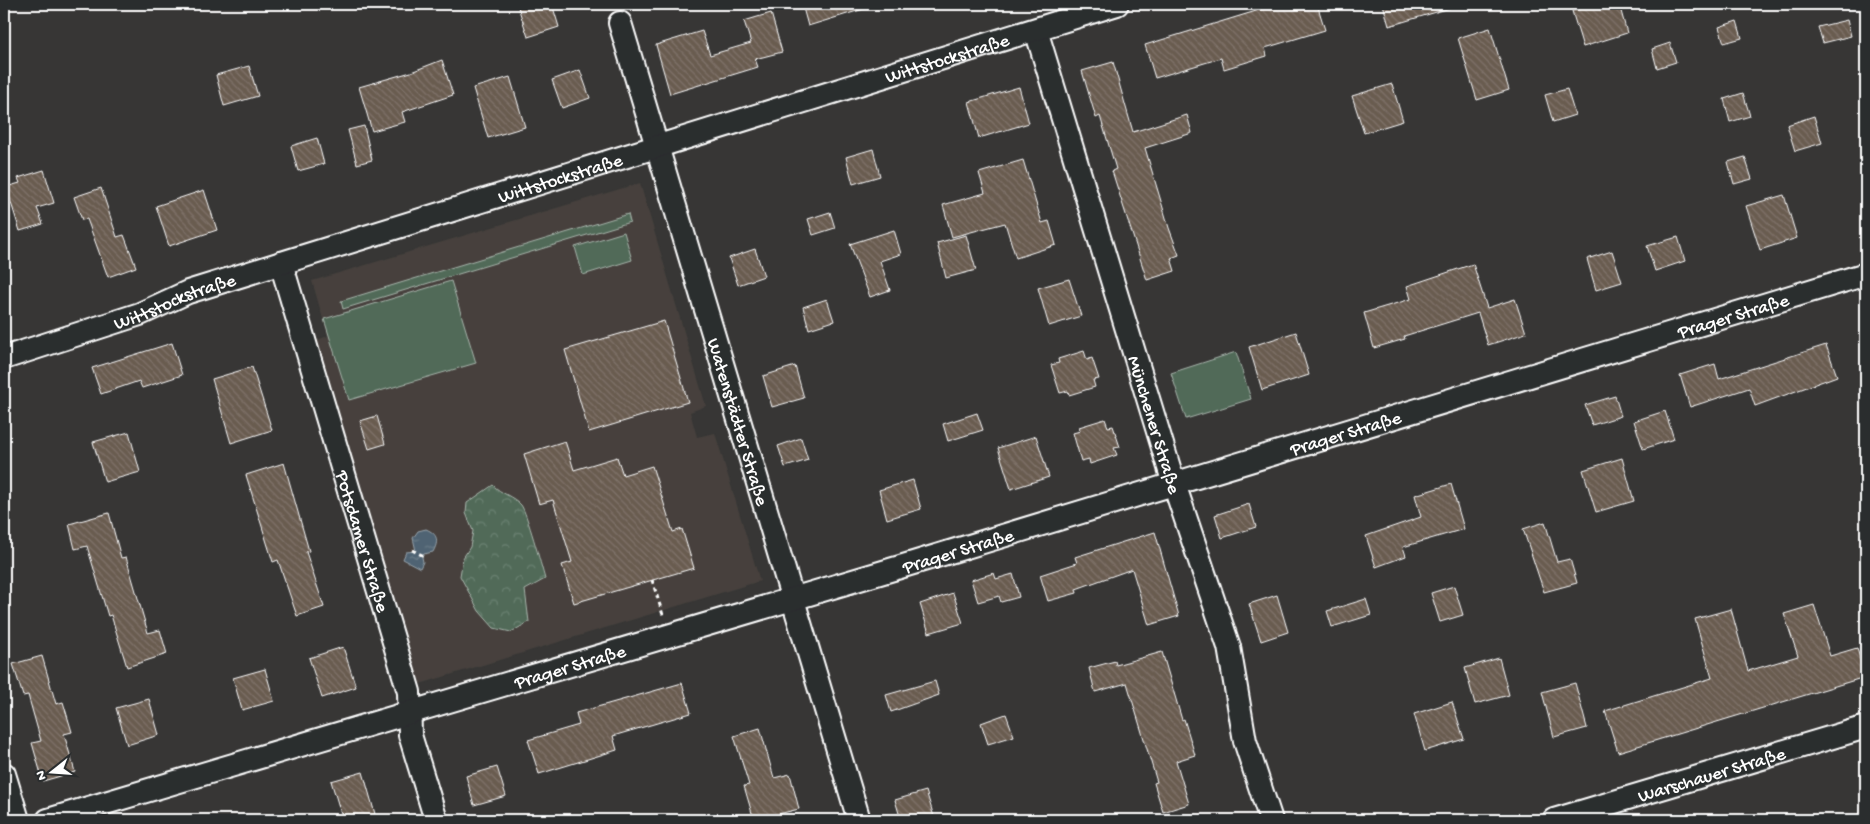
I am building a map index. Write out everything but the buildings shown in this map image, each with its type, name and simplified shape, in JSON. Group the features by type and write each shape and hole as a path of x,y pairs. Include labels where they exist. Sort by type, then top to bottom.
{"street":[{"name":"Wittstockstraße","path":"4,358 140,314 188,292 656,145 1118,4"},
{"name":"Watenstädter Straße","path":"620,23 859,820"},
{"name":"Münchener Straße","path":"1036,30 1174,484 1229,647 1245,741 1271,820"},
{"name":"Potsdamer Straße","path":"281,263 409,692 410,735 436,820"},
{"name":"Prager Straße","path":"48,820 1174,484 1866,274"},
{"name":"Warschauer Straße","path":"1554,820 1866,727"},
{"path":"4,774 18,820"}],"path":[{"path":"412,550 426,558"},
{"path":"652,580 660,607"}],"shaded area":[{"path":"640,183 706,406 690,412 697,437 715,433 760,581 420,684 317,340 328,336 312,281"}],"green space":[{"path":"628,214 630,222 343,309 341,301"},
{"path":"624,232 632,260 583,275 575,247"},
{"path":"451,281 476,363 349,400 324,319"},
{"path":"1236,352 1251,399 1186,419 1171,373"},
{"path":"493,485 514,499 524,510 545,579 525,590 529,622 511,632 494,628 479,611 460,576 463,558 470,547 473,531 466,513 467,503"}],"water":[{"path":"426,529 433,533 437,541 433,552 424,554 422,557 423,562 420,568 403,559 406,552 416,551 413,538 418,531"}]}
